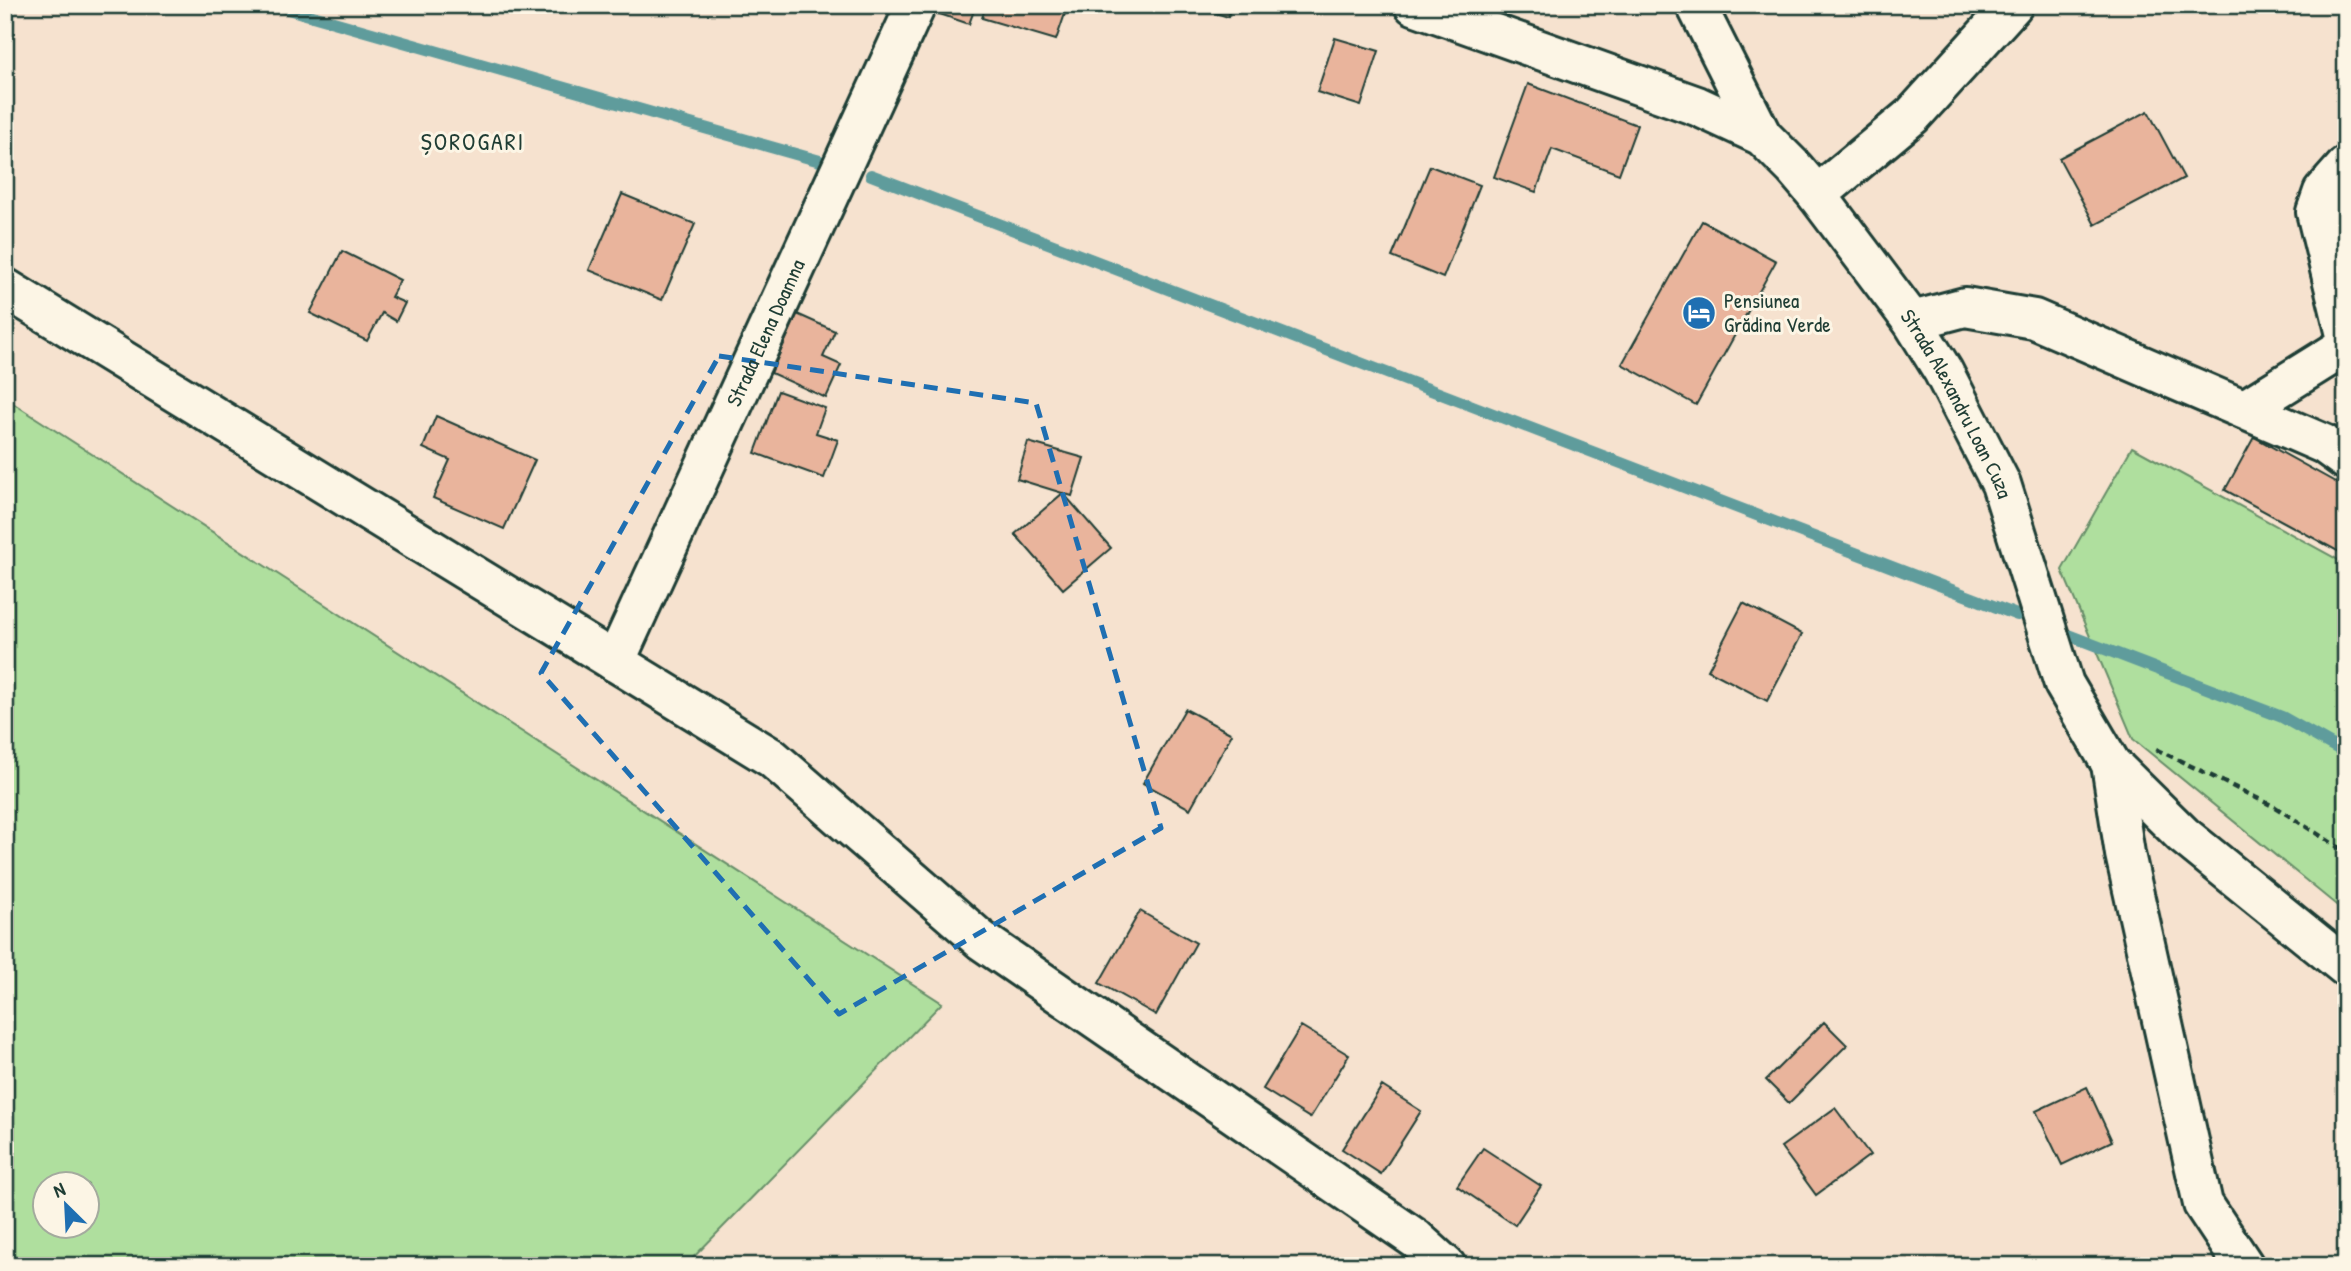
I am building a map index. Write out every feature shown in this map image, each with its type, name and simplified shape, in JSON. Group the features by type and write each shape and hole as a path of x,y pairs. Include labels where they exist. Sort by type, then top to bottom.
{"street":[{"name":"Strada Elena Doamna","path":"615,662 916,5"},
{"name":"Strada Alexandru Loan Cuza","path":"1414,5 1697,106 1762,136 1817,195 1912,321 1943,371 2001,484 2064,684 2110,764 2183,835 2346,967"},
{"path":"1696,5 1762,136"},
{"path":"1817,195 1913,116 2013,5"},
{"path":"2346,166 2323,192 2316,212 2346,335"},
{"path":"5,288 772,758 981,940 1416,1239 1446,1266"},
{"path":"1912,321 1965,307 2034,319 2324,444 2346,460"},
{"path":"2245,409 2346,346"},
{"path":"2110,764 2124,854 2203,1204 2244,1266"}],"path":[{"path":"2110,764 2154,748 2275,807 2346,852"}],"highlighted area":[{"path":"719,356 1036,403 1161,828 839,1014 541,673"}],"green space":[{"path":"5,398 942,1003 685,1266 5,1266"},
{"path":"2132,447 2346,564 2346,913 2133,739 2062,570"}],"building":[{"path":"936,5 976,5 969,24 934,12"},
{"path":"986,5 1068,5 1056,40 982,18"},
{"path":"1192,5 1232,5 1228,17"},
{"path":"1335,38 1379,51 1361,106 1317,92"},
{"path":"1528,84 1637,125 1619,174 1552,149 1536,192 1494,177"},
{"path":"2148,111 2184,178 2095,225 2059,158"},
{"path":"1430,166 1480,185 1443,278 1392,257"},
{"path":"622,194 695,224 662,300 589,270"},
{"name":"Pensiunea Grădina Verde","path":"1702,221 1776,261 1696,405 1622,364"},
{"path":"342,251 400,280 391,297 405,303 396,321 382,313 367,341 310,313"},
{"path":"797,314 835,331 823,357 841,365 826,398 771,373"},
{"path":"778,391 825,408 816,433 838,440 824,478 755,453"},
{"path":"436,416 535,460 504,529 433,498 450,460 423,448"},
{"path":"2254,437 2346,488 2346,549 2343,554 2225,490"},
{"path":"1028,442 1084,458 1072,496 1017,479"},
{"path":"1063,493 1111,548 1063,589 1015,534"},
{"path":"1743,603 1802,634 1767,701 1708,670"},
{"path":"1185,709 1232,734 1190,809 1143,783"},
{"path":"1140,911 1196,943 1156,1015 1099,983"},
{"path":"1824,1022 1847,1045 1789,1103 1766,1080"},
{"path":"1301,1026 1349,1055 1310,1118 1263,1089"},
{"path":"1382,1086 1421,1111 1381,1174 1342,1149"},
{"path":"2087,1087 2112,1141 2062,1165 2036,1111"},
{"path":"1835,1108 1870,1155 1816,1195 1781,1147"},
{"path":"1483,1148 1541,1186 1515,1225 1457,1186"}],"waterway":[{"path":"274,5 820,161"},
{"path":"871,175 2017,615"},
{"path":"2063,633 2282,717 2346,753"}],"place":[{"name":"Pensiunea Grădina Verde","path":"1699,313"}],"district":[{"name":"ȘOROGARI","path":"473,142"}]}
